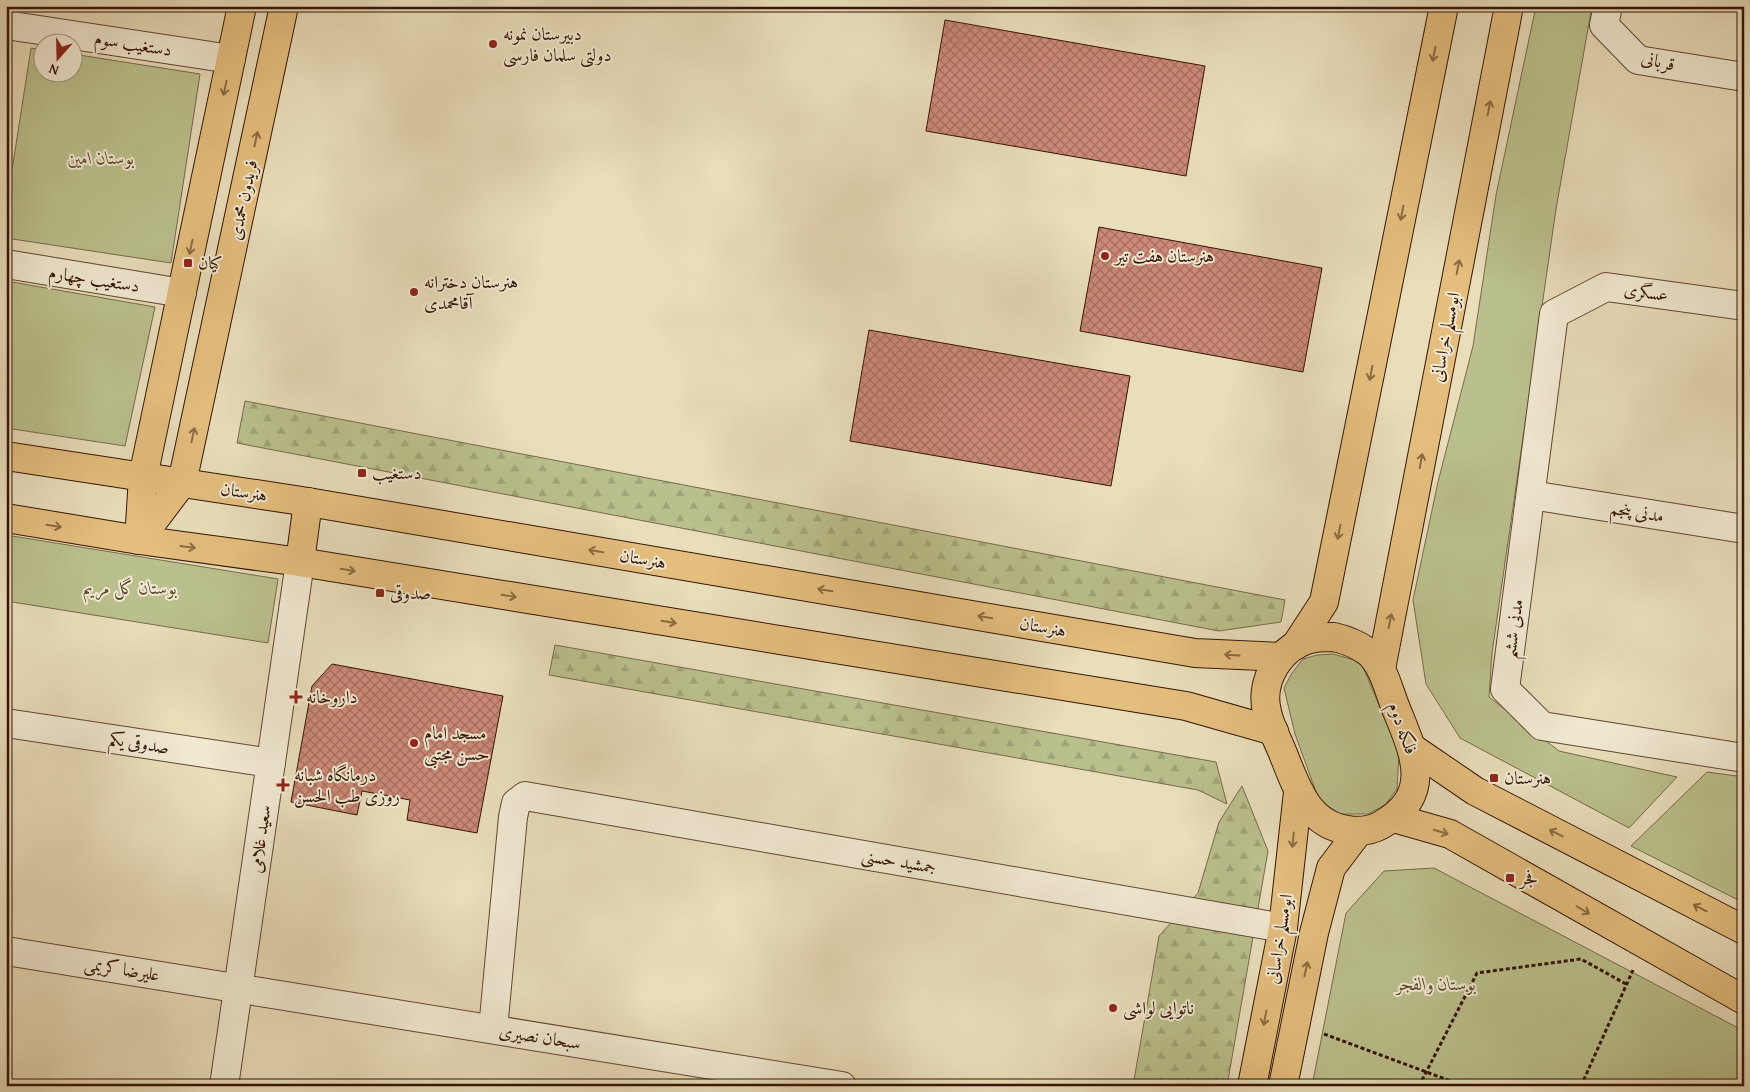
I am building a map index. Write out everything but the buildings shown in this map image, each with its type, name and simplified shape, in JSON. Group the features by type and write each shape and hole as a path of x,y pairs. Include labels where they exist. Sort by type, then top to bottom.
{"main road":[{"path":"139,540 143,477 242,6"},
{"name":"فریدون محمدی","path":"182,483 284,6"},
{"path":"1359,832 1339,829 1322,821 1308,808 1298,792 1267,712 1266,693 1270,674 1324,602 1444,6"},
{"name":"ابومسلم خراسانی","path":"1381,668 1509,6"},
{"name":"هنرستان","path":"6,456 308,502 1195,653 1288,651"},
{"path":"139,540 182,483"},
{"path":"300,562 308,502"},
{"path":"6,518 139,540 300,562 1186,706 1274,731"},
{"name":"فلکه دوم","path":"1288,651 1314,638 1334,637 1353,642 1369,653 1381,668 1412,748 1416,766 1415,786 1407,803 1394,818 1377,827 1359,832"},
{"path":"1412,748 1480,793 1744,930"},
{"name":"ابومسلم خراسانی","path":"1252,1086 1283,928 1298,792"},
{"path":"1394,818 1450,834 1744,1000"},
{"name":"ابومسلم خراسانی","path":"1284,1086 1314,933 1330,868 1359,832"}],"street":[{"name":"قربانی","path":"1608,6 1604,25 1638,60 1744,77"},
{"name":"دستغیب سوم","path":"6,25 231,59"},
{"name":"دستغیب چهارم","path":"6,264 182,293"},
{"name":"عسگری","path":"1554,314 1606,287 1744,306"},
{"name":"مدنی ششم","path":"1554,314 1505,690 1542,726 1744,758"},
{"name":"مدنی پنجم","path":"1531,495 1744,529"},
{"name":"سعید غلامی","path":"224,1086 300,562"},
{"name":"صدوقی یکم","path":"6,723 271,763"},
{"name":"جمشید حسنی","path":"493,1029 513,817 516,803 525,796 1283,928"},
{"name":"علیرضا کریمی","path":"6,951 239,988"},
{"name":"سبحان نصیری","path":"239,988 842,1086"}],"path":[{"path":"1581,1086 1645,944"},
{"path":"1419,1086 1476,972 1581,959 1626,984"},
{"path":"1295,1024 1464,1086"}],"green space":[{"path":"1536,6 1592,6 1556,209 1492,653 1489,697 1559,751 1677,777 1629,828 1460,738 1426,684 1413,600 1438,482 1473,346 1496,195"},
{"name":"بوستان امین","path":"31,48 32,82 82,82 82,55 200,74 171,263 6,238 6,209"},
{"path":"6,281 155,307 125,446 6,428"},
{"path":"245,401 1285,600 1281,622 1219,631 237,443"},
{"name":"بوستان گل مریم","path":"6,535 278,579 268,643 6,601"},
{"path":"555,645 1216,762 1227,804 1198,790 549,675"},
{"path":"1333,654 1361,662 1399,753 1397,789 1385,805 1368,814 1340,814 1319,800 1295,734 1284,688 1292,673 1303,659 1317,655"},
{"path":"1707,772 1744,777 1744,903 1631,846"},
{"path":"1242,786 1268,851 1227,1086 1133,1086 1159,936 1198,893 1219,822"},
{"name":"بوستان والفجر","path":"1434,868 1744,1031 1744,1086 1312,1086 1346,913 1384,871"}],"place":[{"name":"دبیرستان نمونه دولتی سلمان فارسی","path":"493,44"},
{"name":"هنرستان هفت تیر","path":"1105,256"},
{"name":"کیان","path":"188,263"},
{"name":"هنرستان دخترانه آقامحمدی","path":"414,292"},
{"name":"دستغیب","path":"362,473"},
{"name":"صدوقی","path":"380,593"},
{"name":"داروخانه","path":"296,697"},
{"name":"مسجد امام حسن مجتبی","path":"414,743"},
{"name":"هنرستان","path":"1494,778"},
{"name":"درمانگاه شبانه روزی طب الحسن","path":"283,785"},
{"name":"فجر","path":"1510,878"},
{"name":"ناتوایی لواشی","path":"1113,1008"}]}
